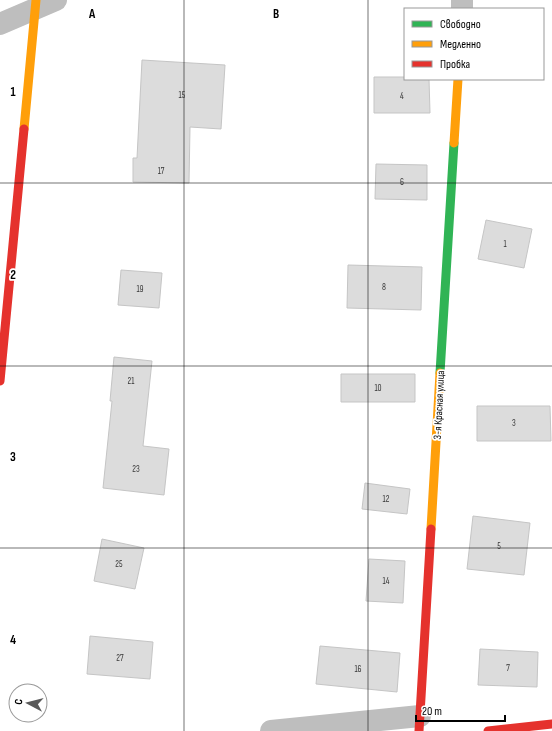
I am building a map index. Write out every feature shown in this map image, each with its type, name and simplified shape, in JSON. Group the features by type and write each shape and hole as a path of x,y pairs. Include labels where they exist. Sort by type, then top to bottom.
{"street":[{"path":"0,24 36,5 56,0"},
{"path":"0,381 36,5"},
{"name":"3-я Красная улица","path":"420,723 458,80"},
{"path":"271,731 420,723"},
{"path":"488,731 552,724"}],"building":[{"path":"142,60 225,65 221,129 190,127 189,183 133,182 133,158 137,158"},
{"path":"374,77 404,77 404,80 429,80 430,113 374,113"},
{"path":"376,164 427,165 427,200 375,199"},
{"path":"486,220 532,229 524,268 478,259"},
{"path":"348,265 422,267 421,310 347,308"},
{"path":"121,270 162,273 159,308 118,305"},
{"path":"114,357 152,361 143,446 169,449 164,495 103,488 112,401 110,401"},
{"path":"341,374 415,374 415,402 341,402"},
{"path":"477,406 550,406 551,441 477,441"},
{"path":"365,483 410,489 407,514 362,509"},
{"path":"473,516 530,523 524,575 467,569"},
{"path":"102,539 144,548 135,589 94,581"},
{"path":"369,559 405,561 403,603 366,601"},
{"path":"90,636 153,642 150,679 87,674"},
{"path":"320,646 400,653 397,692 316,684"},
{"path":"480,649 538,652 537,687 478,685"}],"traffic: fast":[{"path":"440,373 454,143"}],"traffic: slow":[{"path":"24,129 36,0"},
{"path":"454,143 458,80"},
{"path":"431,529 440,373"}],"traffic: jam":[{"path":"0,381 24,129"},
{"path":"419,731 431,529"},
{"path":"488,731 552,724"}]}
